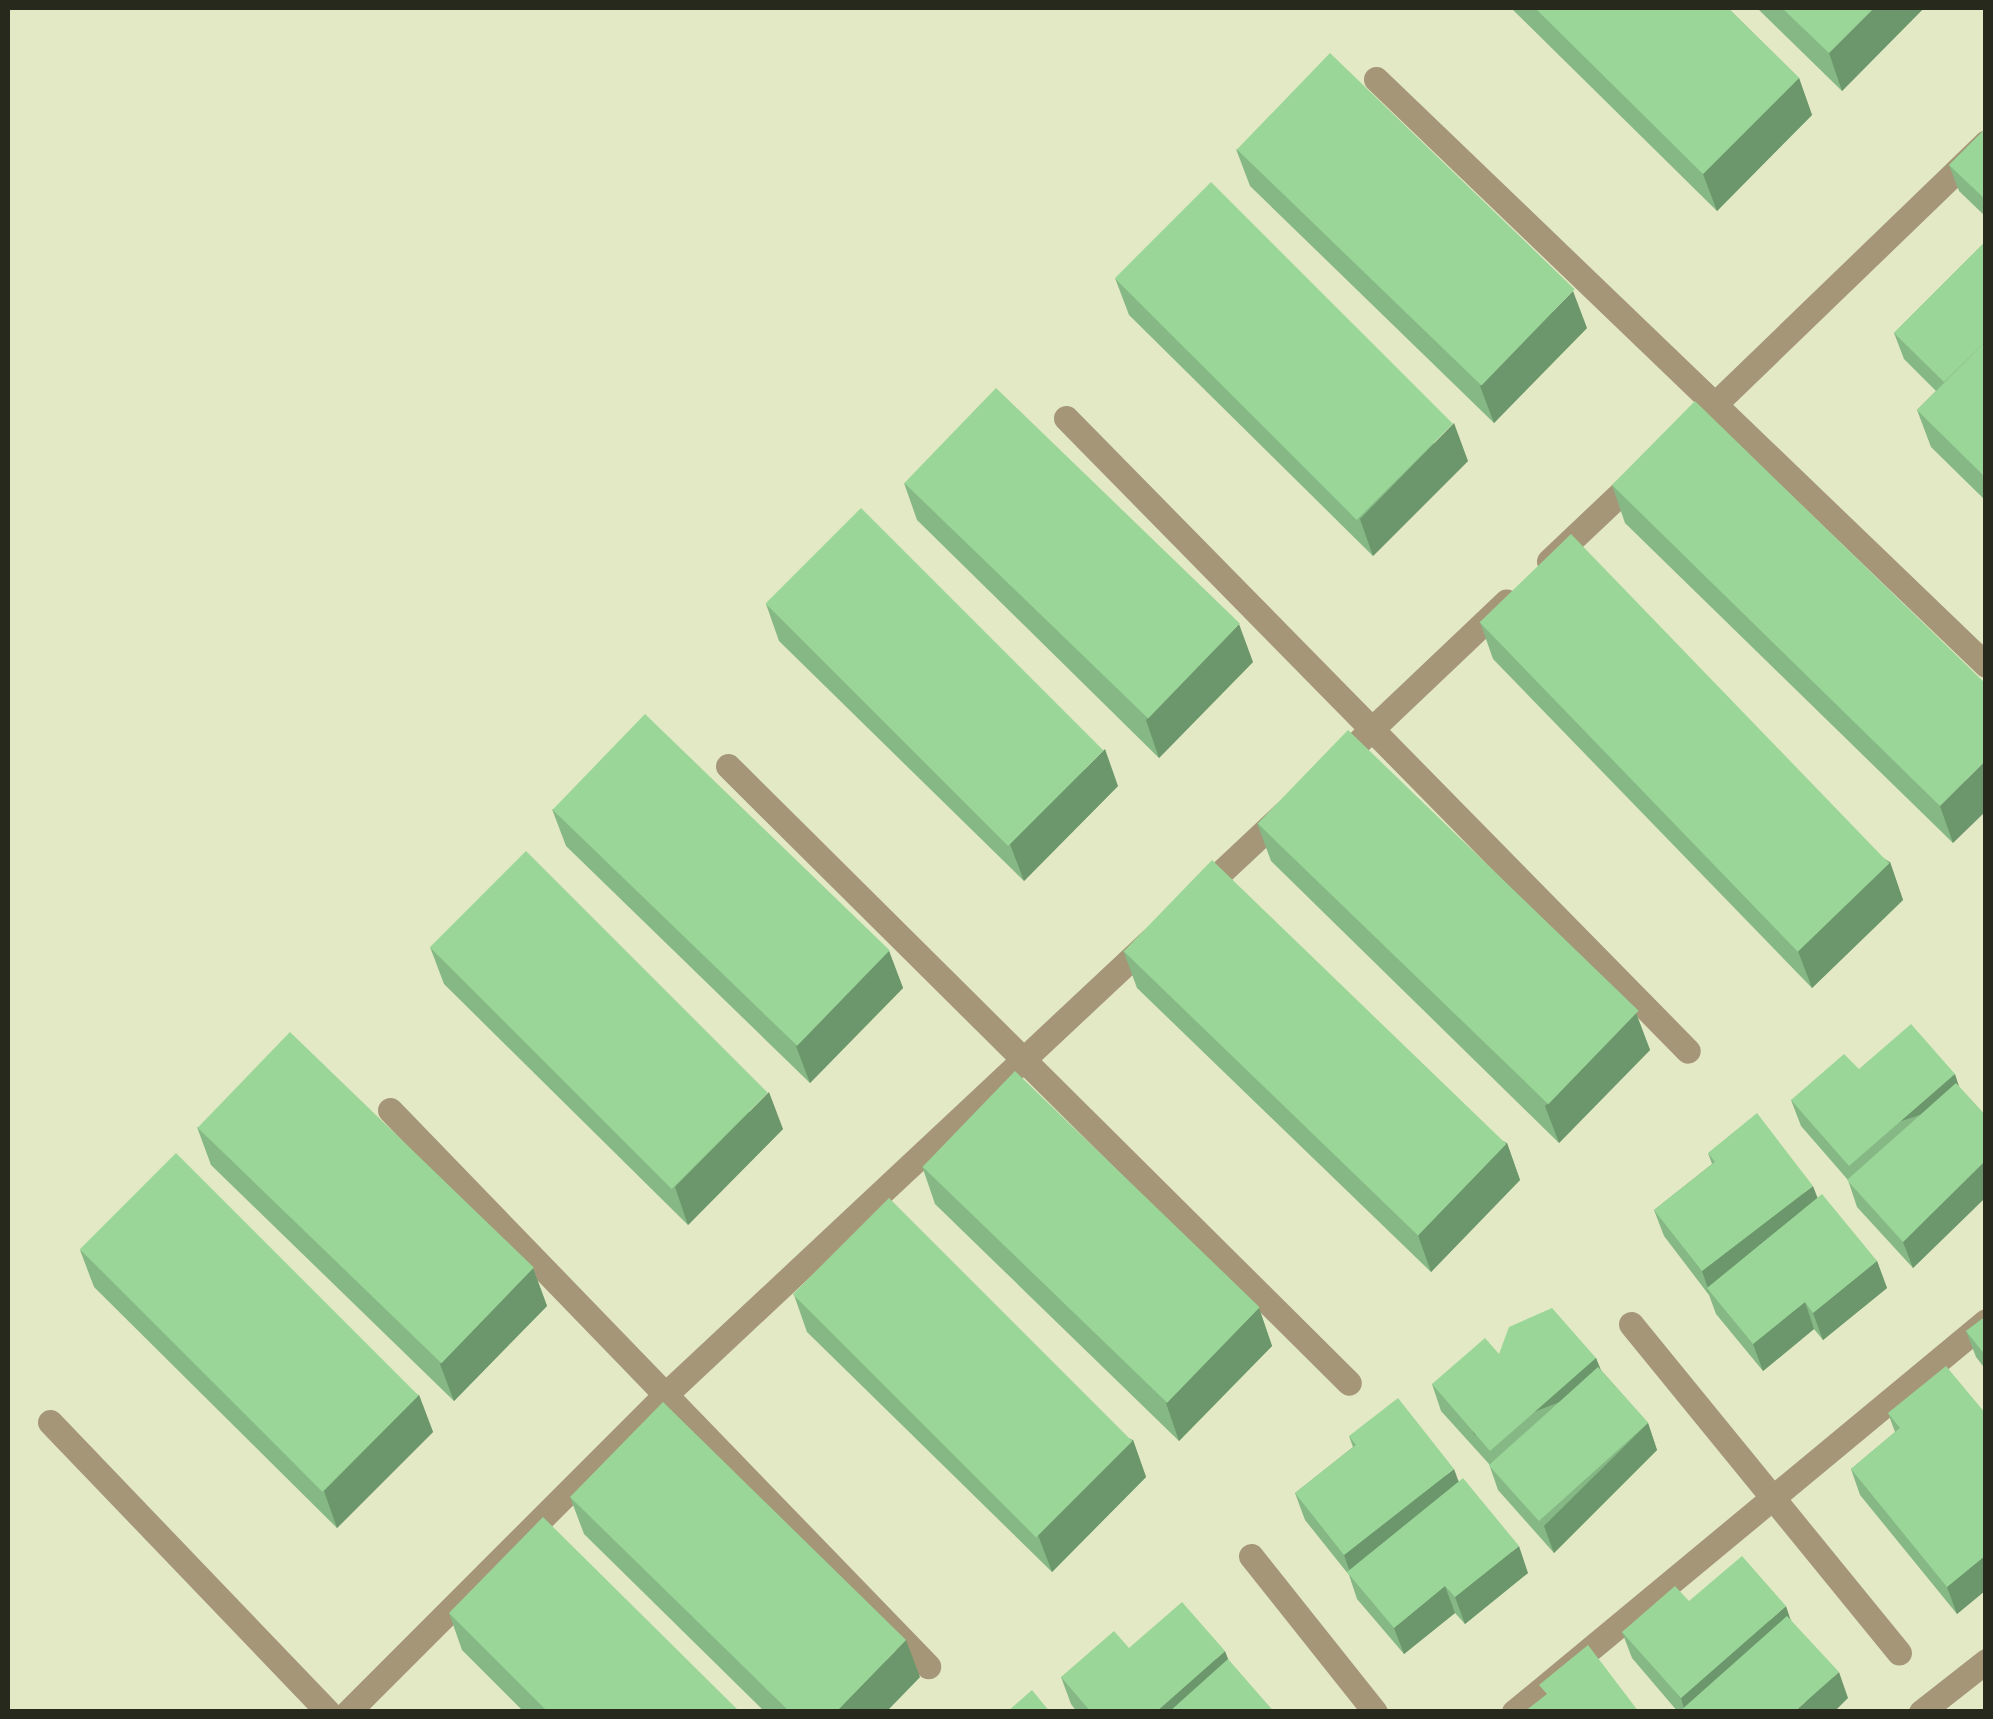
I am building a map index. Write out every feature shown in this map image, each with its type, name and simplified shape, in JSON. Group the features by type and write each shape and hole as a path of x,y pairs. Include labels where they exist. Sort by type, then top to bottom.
{"street":[{"path":"1376,79 1986,665"},
{"path":"348,1712 667,1394 1025,1060 1986,142"},
{"path":"1066,418 1688,1051"},
{"path":"728,766 1349,1383"},
{"path":"390,1110 928,1666"},
{"path":"1514,1712 1986,1321"},
{"path":"1631,1324 1899,1654"},
{"path":"50,1422 328,1712"},
{"path":"1252,1556 1375,1712"},
{"path":"1921,1712 1986,1661"}],"building":[{"path":"1535,8 1728,8 1799,78 1703,174"},
{"path":"1782,8 1874,8 1829,53"},
{"path":"1330,53 1575,289 1481,386 1237,149"},
{"path":"1986,128 1986,200 1949,165"},
{"path":"1211,182 1453,424 1357,520 1115,278"},
{"path":"1986,241 1986,341 1944,382 1894,333"},
{"path":"1986,341 1986,478 1917,410"},
{"path":"996,388 1240,623 1148,718 904,483"},
{"path":"1695,401 1986,684 1986,760 1940,806 1612,485"},
{"path":"861,508 1104,751 1008,846 766,603"},
{"path":"1571,534 1889,863 1798,952 1480,622"},
{"path":"645,714 890,950 797,1046 553,810"},
{"path":"1348,730 1639,1011 1548,1104 1258,824"},
{"path":"526,851 768,1093 672,1189 430,947"},
{"path":"1212,860 1506,1144 1418,1235 1124,951"},
{"path":"1911,1024 1955,1074 1849,1166 1791,1100 1844,1054 1859,1069"},
{"path":"290,1032 534,1267 441,1363 198,1128"},
{"path":"1015,1071 1260,1307 1167,1403 923,1167"},
{"path":"1956,1083 1986,1116 1986,1160 1903,1242 1847,1180"},
{"path":"1757,1113 1813,1186 1702,1271 1654,1210 1715,1162 1708,1153"},
{"path":"176,1153 419,1396 322,1492 80,1249"},
{"path":"1822,1194 1877,1261 1813,1313 1805,1302 1753,1344 1707,1288"},
{"path":"889,1198 1132,1441 1036,1537 793,1294"},
{"path":"1552,1308 1596,1358 1490,1451 1432,1384 1485,1338 1499,1354 1509,1327"},
{"path":"1986,1316 1986,1356 1966,1331"},
{"path":"1946,1366 1986,1414 1986,1555 1947,1587 1851,1469 1900,1428 1888,1413"},
{"path":"1598,1367 1648,1423 1539,1521 1489,1465"},
{"path":"1398,1398 1454,1469 1344,1555 1295,1493 1356,1445 1349,1436"},
{"path":"663,1402 906,1640 836,1712 790,1712 570,1497"},
{"path":"1463,1478 1519,1546 1455,1597 1445,1586 1394,1628 1347,1572"},
{"path":"543,1517 740,1712 548,1712 449,1613"},
{"path":"1742,1556 1786,1606 1681,1698 1622,1632 1675,1586 1689,1601"},
{"path":"1182,1602 1225,1651 1156,1712 1091,1712 1061,1677 1114,1631 1129,1648"},
{"path":"1787,1616 1839,1672 1794,1712 1679,1712"},
{"path":"1588,1645 1639,1712 1524,1712 1547,1694 1539,1685"},
{"path":"1228,1659 1274,1712 1169,1712"},
{"path":"1032,1690 1050,1712 1007,1712"}]}
